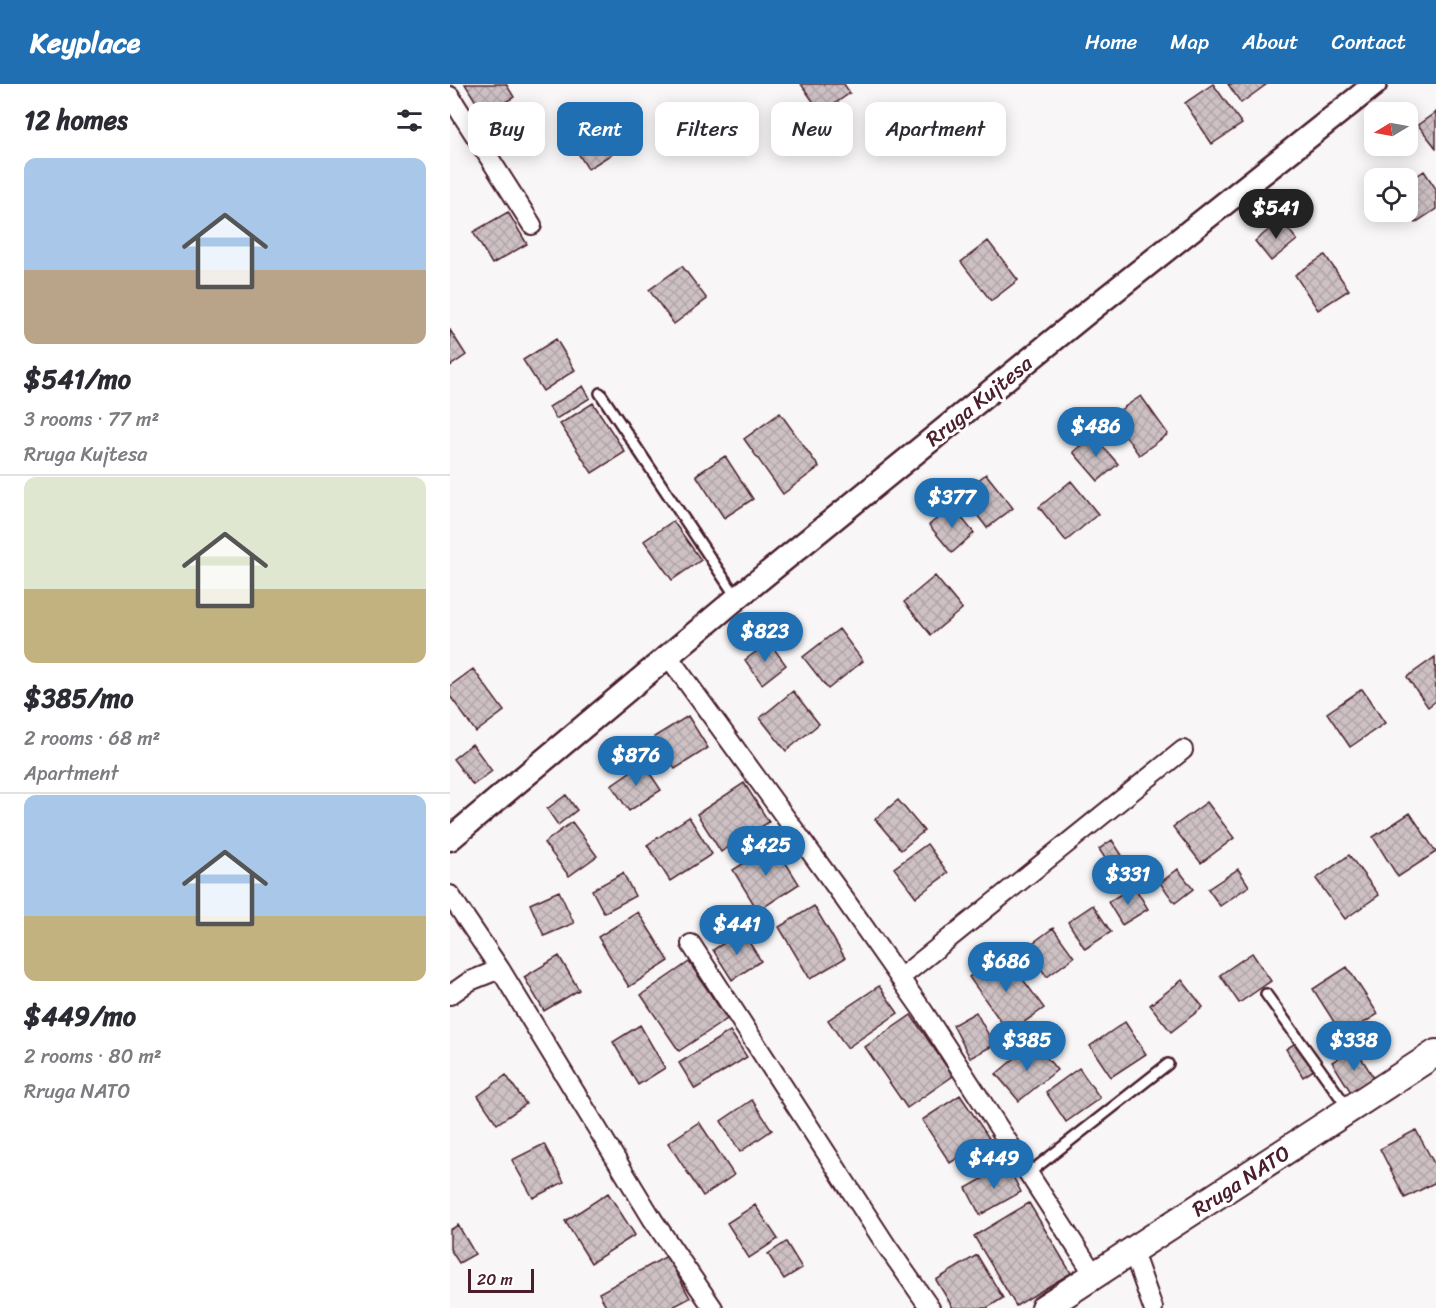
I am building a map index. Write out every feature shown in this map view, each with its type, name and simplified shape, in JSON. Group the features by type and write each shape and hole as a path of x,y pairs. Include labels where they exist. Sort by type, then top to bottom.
{"main road":[{"name":"Rruga NATO","path":"1044,1308 1436,1053"}],"street":[{"name":"Rruga Kujtesa","path":"450,839 737,598 1097,305 1376,84"},
{"path":"450,96 532,225"},
{"path":"668,656 900,978 1095,1276"},
{"path":"900,978 1184,750"},
{"path":"450,895 500,969 653,1220 713,1308"},
{"path":"691,944 930,1308"},
{"path":"450,995 470,981 500,969"},
{"path":"1132,1252 1153,1308"}],"lane":[{"path":"600,393 737,598"},
{"path":"1266,994 1349,1110"},
{"path":"1029,1173 1168,1064"}],"building":[{"path":"465,84 506,84 514,97 506,102 476,102"},
{"path":"801,84 844,84 850,93 837,102 813,102"},
{"path":"1213,84 1242,124 1212,144 1185,103"},
{"path":"1228,84 1267,84 1241,103"},
{"path":"1436,112 1436,148 1418,125"},
{"path":"580,156 609,156 588,169"},
{"path":"1424,171 1436,189 1436,209 1418,221 1418,175"},
{"path":"508,212 527,244 492,264 473,232"},
{"path":"1281,220 1297,240 1271,261 1255,241"},
{"path":"988,241 1018,280 991,301 961,262"},
{"path":"1325,255 1349,290 1318,310 1295,275"},
{"path":"682,266 707,299 674,324 649,290"},
{"path":"450,330 466,355 450,366"},
{"path":"556,339 575,370 543,391 523,360"},
{"path":"583,386 590,398 556,419 549,407"},
{"path":"1141,396 1168,434 1139,455 1111,416"},
{"path":"593,403 625,452 592,473 560,424"},
{"path":"780,413 819,467 783,494 744,439"},
{"path":"1093,435 1118,464 1098,481 1073,452"},
{"path":"725,456 753,499 724,518 696,475"},
{"path":"986,474 1013,508 987,528 961,494"},
{"path":"1071,481 1098,514 1066,541 1039,507"},
{"path":"952,506 974,533 952,553 929,525"},
{"path":"673,521 701,560 672,580 644,541"},
{"path":"935,576 962,609 931,635 904,602"},
{"path":"839,629 863,661 828,689 803,657"},
{"path":"769,642 786,665 762,684 745,660"},
{"path":"1435,657 1436,701 1428,707 1407,677"},
{"path":"473,669 504,711 476,732 450,696 450,686"},
{"path":"1362,689 1385,723 1350,747 1327,713"},
{"path":"793,691 819,724 786,751 760,718"},
{"path":"688,716 708,748 675,769 654,737"},
{"path":"472,744 492,771 473,785 453,759"},
{"path":"643,763 661,790 629,811 611,785"},
{"path":"744,783 769,822 721,852 697,814"},
{"path":"566,795 577,810 558,825 547,809"},
{"path":"898,800 924,831 901,850 875,819"},
{"path":"1207,802 1234,838 1201,863 1173,827"},
{"path":"1410,813 1436,852 1398,877 1373,837"},
{"path":"689,817 712,854 670,881 647,845"},
{"path":"572,822 597,856 569,876 544,843"},
{"path":"1112,840 1136,877 1123,886 1099,849"},
{"path":"774,844 799,884 758,911 733,870"},
{"path":"927,844 948,873 916,897 894,868"},
{"path":"1349,855 1379,895 1345,919 1316,879"},
{"path":"1178,869 1193,889 1175,903 1160,883"},
{"path":"1238,869 1249,886 1220,906 1208,889"},
{"path":"623,873 635,896 604,913 592,890"},
{"path":"1134,886 1148,909 1122,925 1108,902"},
{"path":"559,891 574,923 544,936 530,904"},
{"path":"1093,905 1111,932 1085,949 1068,922"},
{"path":"814,906 845,958 810,979 779,927"},
{"path":"638,912 669,961 629,987 598,937"},
{"path":"1053,928 1074,957 1047,977 1026,948"},
{"path":"742,931 761,961 732,980 713,950"},
{"path":"1003,952 1044,1008 1009,1033 969,977"},
{"path":"1252,953 1271,981 1239,1003 1220,975"},
{"path":"559,956 579,990 544,1011 524,977"},
{"path":"689,962 727,1019 679,1051 641,995"},
{"path":"1347,967 1378,1014 1343,1036 1313,989"},
{"path":"1182,980 1203,1007 1171,1032 1150,1005"},
{"path":"879,986 898,1013 847,1048 828,1020"},
{"path":"976,1012 994,1045 970,1058 953,1025"},
{"path":"911,1015 953,1076 907,1108 865,1047"},
{"path":"1125,1022 1146,1054 1111,1077 1090,1046"},
{"path":"640,1025 665,1068 638,1085 613,1042"},
{"path":"730,1031 747,1057 695,1089 679,1063"},
{"path":"1034,1042 1057,1070 1019,1101 996,1074"},
{"path":"1297,1042 1314,1070 1303,1077 1286,1049"},
{"path":"1355,1048 1377,1083 1354,1097 1332,1062"},
{"path":"1079,1068 1100,1098 1066,1122 1046,1092"},
{"path":"506,1075 526,1104 497,1124 478,1096"},
{"path":"960,1095 989,1138 950,1163 922,1120"},
{"path":"752,1100 772,1130 740,1152 721,1121"},
{"path":"699,1122 734,1175 703,1196 668,1143"},
{"path":"1416,1130 1436,1167 1436,1182 1405,1198 1380,1149"},
{"path":"544,1144 564,1182 533,1198 512,1160"},
{"path":"1007,1165 1021,1192 980,1215 966,1188"},
{"path":"608,1193 635,1235 591,1263 565,1221"},
{"path":"1029,1203 1071,1273 1016,1306 974,1236"},
{"path":"755,1205 778,1239 749,1258 727,1223"},
{"path":"458,1225 475,1254 459,1263 450,1249 450,1230"},
{"path":"786,1242 802,1268 784,1279 768,1254"},
{"path":"977,1255 1003,1298 987,1308 953,1308 936,1280"},
{"path":"667,1256 690,1298 671,1308 607,1308 599,1293"}]}
